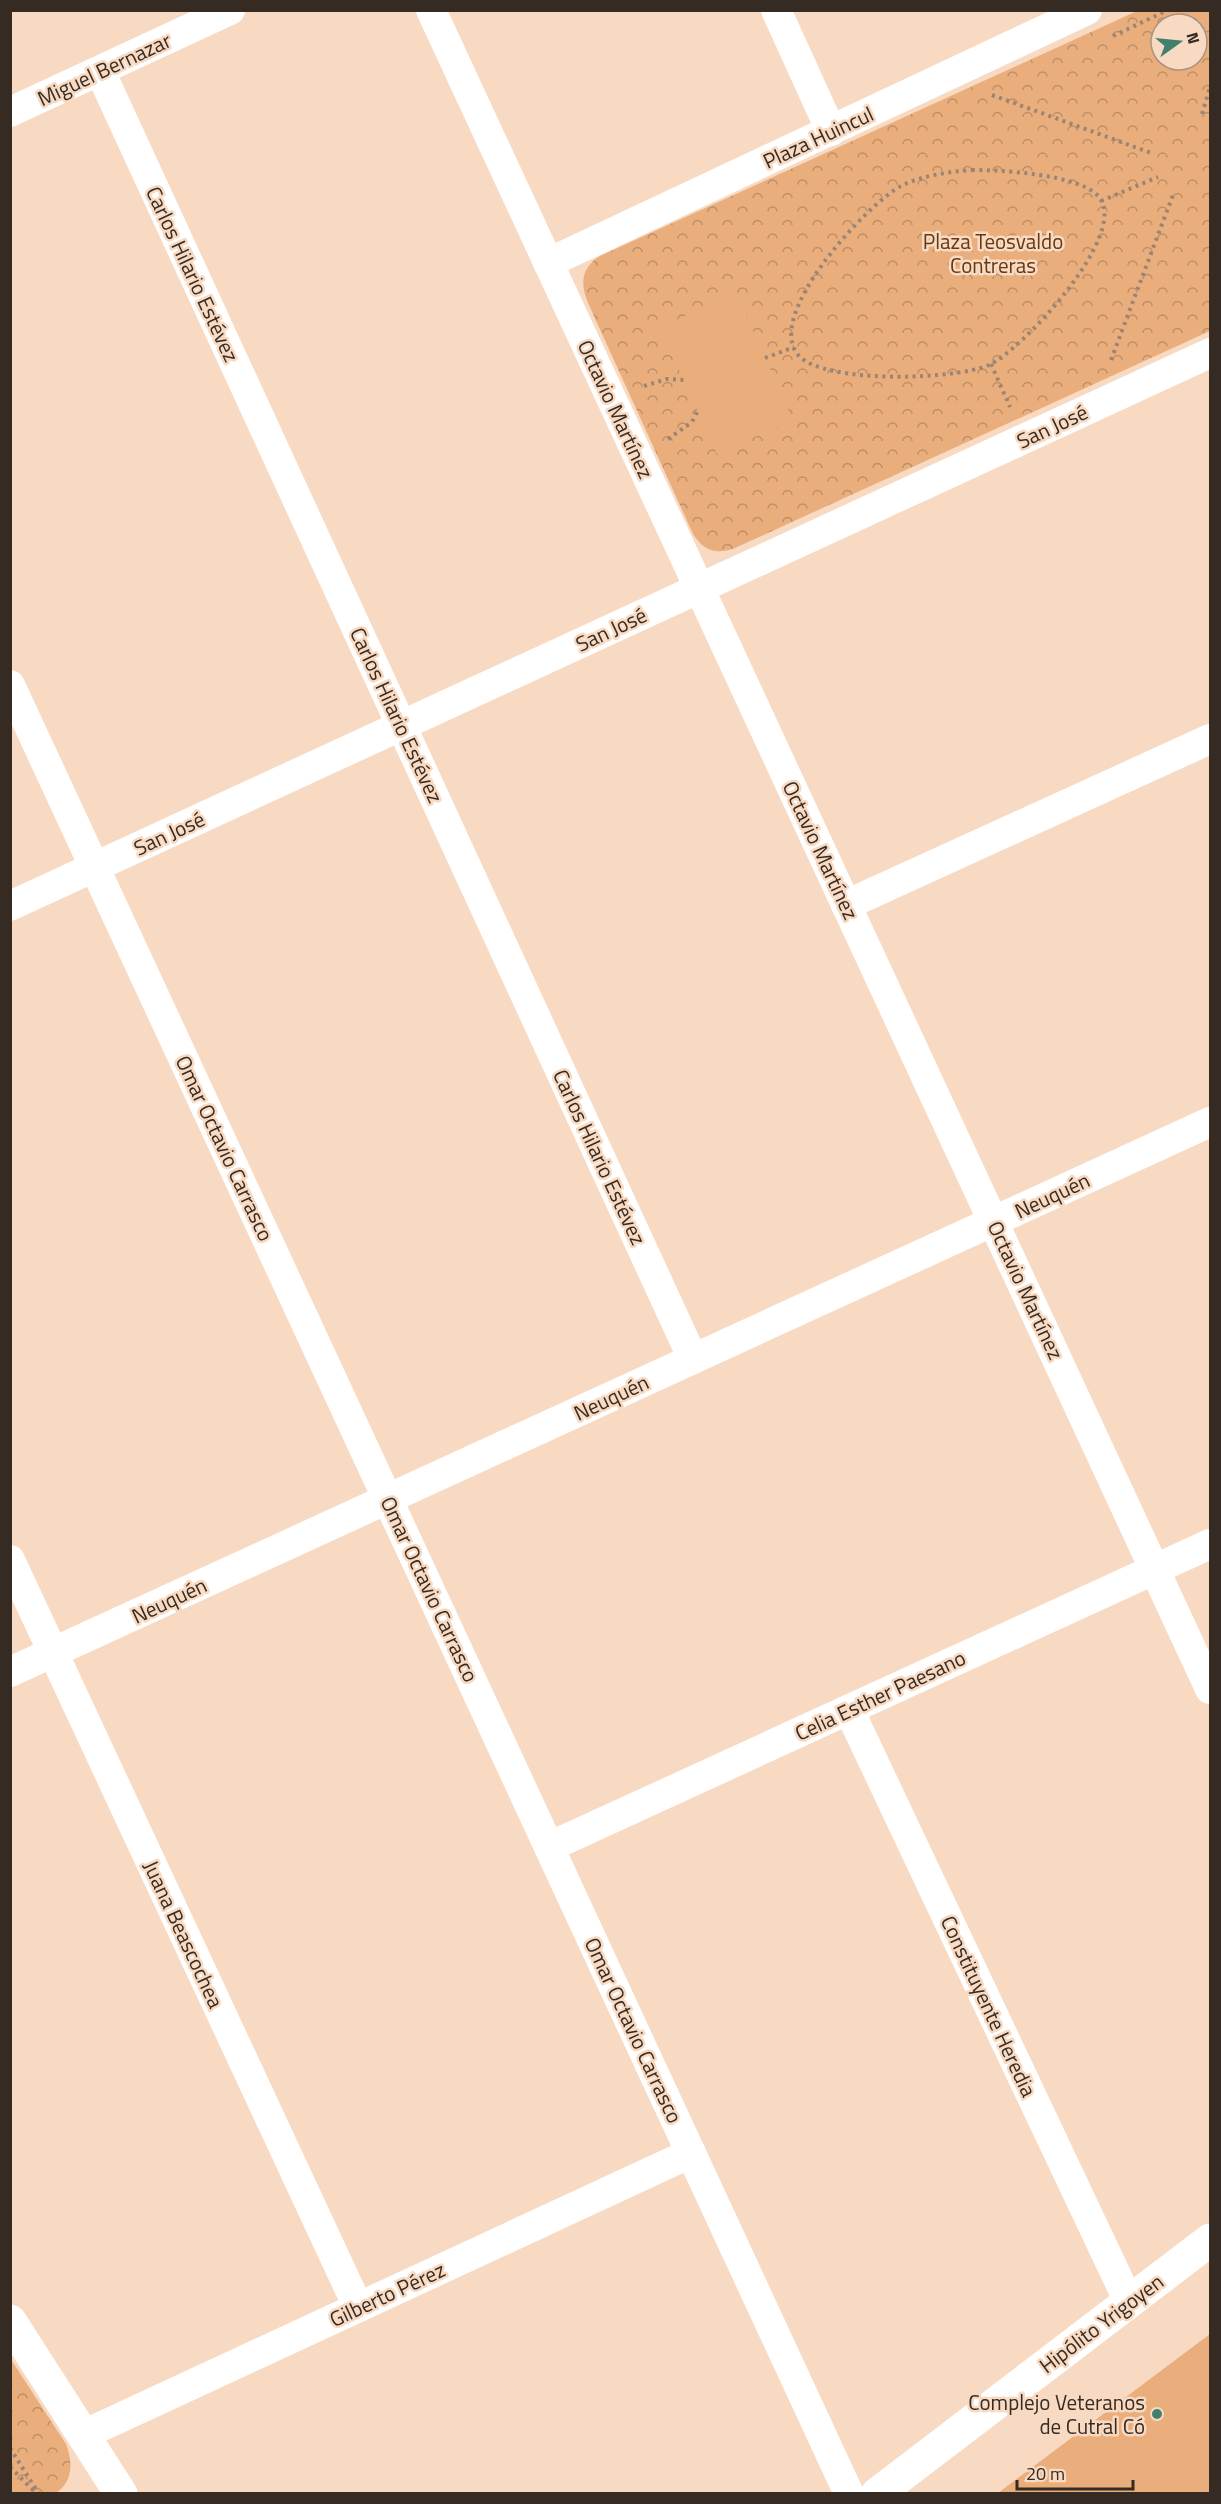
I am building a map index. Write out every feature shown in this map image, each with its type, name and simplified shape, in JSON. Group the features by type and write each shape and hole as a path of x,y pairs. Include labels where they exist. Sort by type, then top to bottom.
{"street":[{"name":"Miguel Bernazar","path":"10,112 230,10"},
{"name":"Octavio Martínez","path":"431,10 1210,1689"},
{"path":"776,10 831,131"},
{"name":"Plaza Huincul","path":"548,262 1087,10"},
{"name":"Carlos Hilario Estévez","path":"100,71 693,1359"},
{"name":"San José","path":"10,906 1210,353"},
{"name":"Omar Octavio Carrasco","path":"10,685 849,2493"},
{"path":"846,905 1210,739"},
{"name":"Neuquén","path":"10,1672 1210,1122"},
{"name":"Celia Esther Paesano","path":"549,1847 1210,1544"},
{"name":"Juana Beascochea","path":"10,1560 358,2307"},
{"name":"Constituyente Heredia","path":"849,1710 1129,2302"},
{"name":"Gilberto Pérez","path":"83,2435 691,2153"},
{"name":"Hipólito Yrigoyen","path":"877,2493 1210,2240"},
{"path":"10,2321 83,2435 109,2489"}],"path":[{"path":"1202,114 1210,87"},
{"path":"989,93 1154,154"},
{"path":"972,170 1004,171 1036,175 1080,186 1097,195 1101,201 1104,217 1099,239 1082,272 1016,346 991,364 981,368 914,377 878,377 813,365 797,354 794,347 792,339 794,320 813,276 853,227 879,202 902,185 942,174 972,170"},
{"path":"1101,201 1158,177"},
{"path":"1111,360 1173,195"},
{"path":"765,358 794,347"},
{"path":"1101,365 1121,356"},
{"path":"991,364 1010,407 1020,403"},
{"path":"648,396 643,386 667,379 684,380"},
{"path":"668,439 692,422 698,410"},
{"path":"663,428 673,449"},
{"path":"10,2448 38,2493"},
{"path":"10,2467 38,2493"}],"green space":[{"name":"Plaza Teosvaldo Contreras","path":"1137,11 1210,11 1210,331 735,548 722,551 711,550 706,548 693,534 585,296 584,276 600,256"},
{"path":"736,293 793,420 717,454 660,327"},
{"name":"Complejo Veteranos de Cutral Có","path":"1210,2334 1210,2493 998,2493"},
{"path":"10,2358 66,2444 70,2458 70,2471 66,2483 56,2493 14,2493 11,2490"}],"place":[{"name":"Complejo Veteranos de Cutral Có","path":"1157,2414"}]}
